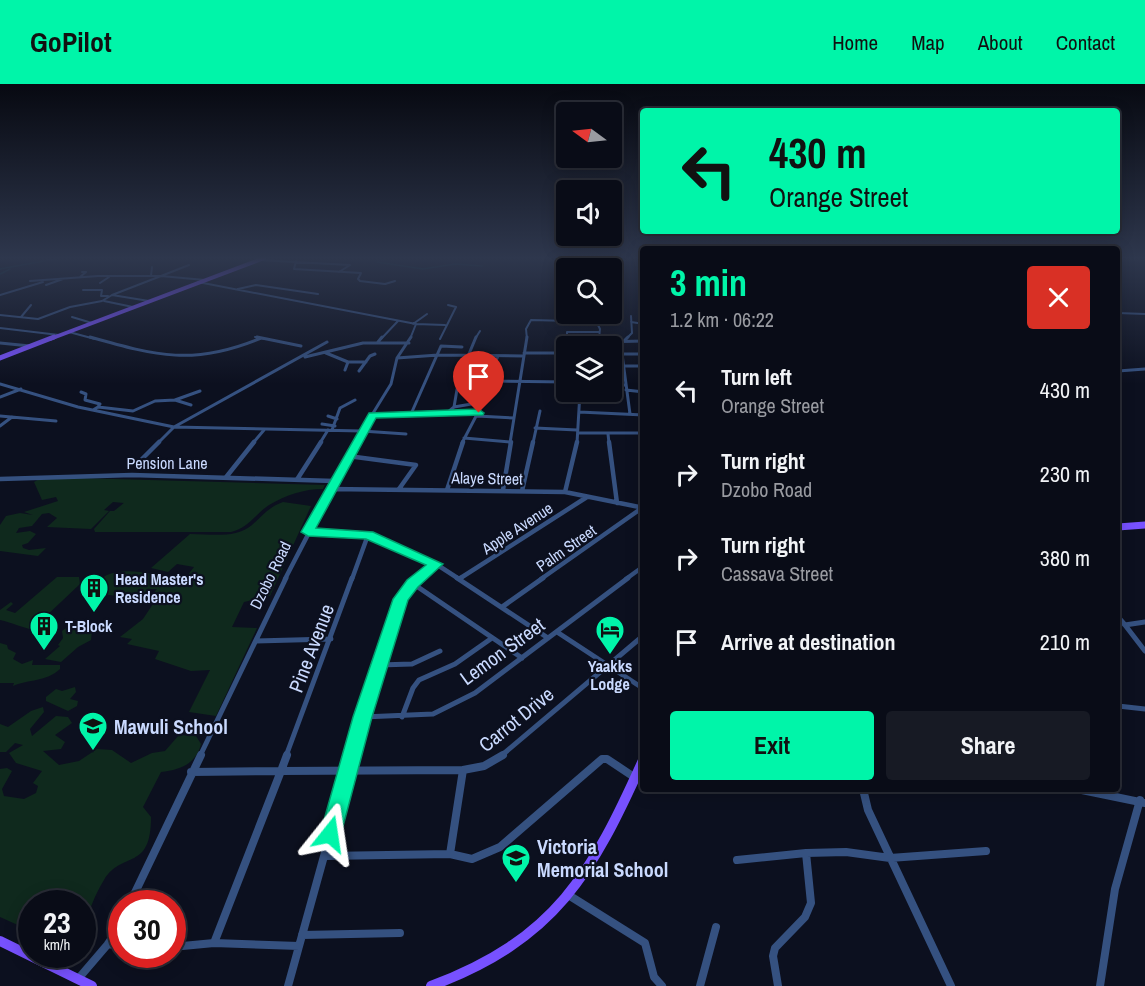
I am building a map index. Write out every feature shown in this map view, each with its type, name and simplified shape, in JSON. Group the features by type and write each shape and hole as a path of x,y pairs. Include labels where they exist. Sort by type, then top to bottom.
{"main road":[{"path":"0,358 149,301"},
{"path":"1120,527 1145,525"},
{"path":"432,986 480,967 518,943 570,896 600,852 640,766"},
{"path":"0,941 92,986"}],"street":[{"path":"142,300 149,301"},
{"path":"289,300 415,324 445,325"},
{"path":"0,315 38,319 70,307 102,301 133,307"},
{"path":"440,339 456,307 448,305"},
{"path":"21,317 31,306"},
{"path":"1120,313 1145,314"},
{"path":"397,358 409,343 415,324 427,314"},
{"path":"625,340 632,333 631,316"},
{"path":"72,317 92,322"},
{"path":"503,490 526,329 531,320 556,321"},
{"path":"378,342 398,321"},
{"path":"631,322 640,323"},
{"path":"597,324 599,336"},
{"path":"0,328 59,335"},
{"path":"454,407 459,378 480,331"},
{"path":"68,332 160,353 189,357 233,350 261,338"},
{"path":"567,336 567,332 599,332"},
{"path":"255,337 301,346"},
{"path":"622,340 640,341"},
{"path":"141,460 174,428 327,342"},
{"path":"299,357 378,342 409,343"},
{"path":"0,343 30,346"},
{"path":"411,414 441,346 462,347"},
{"path":"326,353 348,362 366,362"},
{"path":"397,358 556,353"},
{"path":"359,371 375,354"},
{"path":"630,414 622,354 640,354"},
{"path":"447,490 464,438 483,402 490,381 490,373 498,356"},
{"name":"Dzobo Road","path":"136,890 308,532 362,431 391,384 397,358"},
{"path":"345,370 348,362"},
{"path":"623,366 640,366"},
{"path":"1120,371 1132,372 1145,369"},
{"path":"459,378 478,377"},
{"path":"490,381 556,382"},
{"path":"0,384 174,428 332,429 406,434"},
{"path":"622,387 640,391"},
{"path":"0,397 21,389"},
{"path":"95,409 130,412 154,401 175,400 200,391"},
{"path":"81,392 86,394 85,399 100,404 95,409"},
{"path":"175,400 191,405"},
{"path":"298,478 332,429 340,408 355,400"},
{"path":"447,413 454,407 483,402"},
{"path":"565,492 578,432 580,402"},
{"path":"522,491 540,411"},
{"path":"579,412 640,415"},
{"path":"373,415 447,413 514,418"},
{"path":"0,416 56,421"},
{"path":"0,426 12,417"},
{"path":"328,417 337,419"},
{"path":"322,424 332,429"},
{"path":"536,428 609,434 640,433"},
{"path":"227,476 264,430"},
{"path":"609,434 617,503"},
{"path":"464,438 511,442"},
{"path":"348,456 416,465 399,489"},
{"name":"Pension Lane","path":"0,479 132,475 298,478 334,481"},
{"name":"Alaye Street","path":"330,489 565,492 640,507"},
{"name":"Apple Avenue","path":"459,579 587,497"},
{"name":"Palm Street","path":"502,607 640,510"},
{"path":"308,532 368,535 436,564 548,638"},
{"name":"Pine Avenue","path":"214,943 331,639 368,535"},
{"path":"288,986 347,771 400,599 412,583 436,564"},
{"name":"Lemon Street","path":"363,717 402,717 433,714 444,710 475,693 640,569"},
{"path":"412,583 522,658"},
{"path":"1120,619 1145,651"},
{"path":"1125,625 1145,622"},
{"path":"557,632 640,686"},
{"path":"402,717 413,688 419,680 455,664 492,638"},
{"name":"Carrot Drive","path":"191,772 463,770 484,766 503,756 640,638"},
{"path":"256,641 331,639"},
{"path":"379,665 412,663 440,651"},
{"path":"1120,706 1145,709"},
{"path":"325,856 450,854 472,859 500,847 602,759 607,759 635,777"},
{"path":"450,854 463,770"},
{"path":"864,792 868,810 951,986"},
{"path":"1093,792 1142,801 1115,889 1100,986"},
{"path":"737,860 806,853 846,852 890,858 986,851"},
{"path":"778,986 773,956 775,948 805,917 811,903 806,853"},
{"path":"570,896 645,943 649,949 653,976 662,986"},
{"path":"700,986 716,927"},
{"path":"302,935 400,933"},
{"path":"186,946 214,943 299,946"},
{"path":"78,979 108,944"}],"green space":[{"path":"43,477 325,485 323,489 302,491 275,501 243,527 231,532 95,532 94,529 110,511 114,511 124,503 113,502 104,510 109,511 91,529 47,527 57,518 49,513 42,514 32,526 19,528 16,533 30,531 36,534 28,543 22,545 23,548 29,550 46,548 38,556 0,551 0,525 6,516 20,513 33,515 24,512 58,501 56,497 42,500 34,482"},
{"path":"283,502 311,506 270,596 244,602 232,627 257,628 216,716 189,712 210,670 191,671 155,659 159,651 127,644 132,639 120,637 143,619 153,604 147,605 145,602 157,589 149,589 138,599 102,594 93,588 105,576 122,571 149,573 172,580 179,575 187,576 194,567 177,564 168,572 151,568 190,534 222,535 238,532 252,525 270,509"},
{"path":"57,577 79,577 80,584 43,619 56,623 50,628 28,629 0,620 0,610 11,602 13,604 6,610 15,613"},
{"path":"70,625 92,630 91,640 78,647 61,662 45,659 60,646 58,645 63,638 62,631"},
{"path":"0,643 7,645 8,649 16,653 13,659 22,664 33,660 32,665 60,665 60,669 49,676 13,686 14,683 0,683"},
{"path":"75,687 76,692 70,699 78,701 77,706 68,711 46,701 46,697 56,689 62,691"},
{"path":"43,707 44,712 30,729 32,736 56,716 68,717 72,723 55,735 65,742 61,749 43,751 59,765 79,761 97,749 112,750 131,763 152,753 165,751 179,735 196,736 201,744 195,757 186,765 175,770 161,772 143,807 151,817 150,834 141,853 111,871 96,895 96,890 18,890 18,925 0,917 0,769 7,768 12,771 2,789 4,796 24,799 36,793 38,786 33,783 42,771 16,763 9,753 23,745 15,743 6,752 0,752 0,724 8,727 31,711"}],"place":[{"name":"Head Master's Residence","path":"94,614"},
{"name":"T-Block","path":"44,652"},
{"name":"Yaakks Lodge","path":"610,656"},
{"name":"Mawuli School","path":"93,752"},
{"name":"Victoria Memorial School","path":"516,884"}],"route":[{"path":"330,834 400,599 412,583 436,564 386,540 368,535 308,532 334,481 373,415 479,413"}]}
